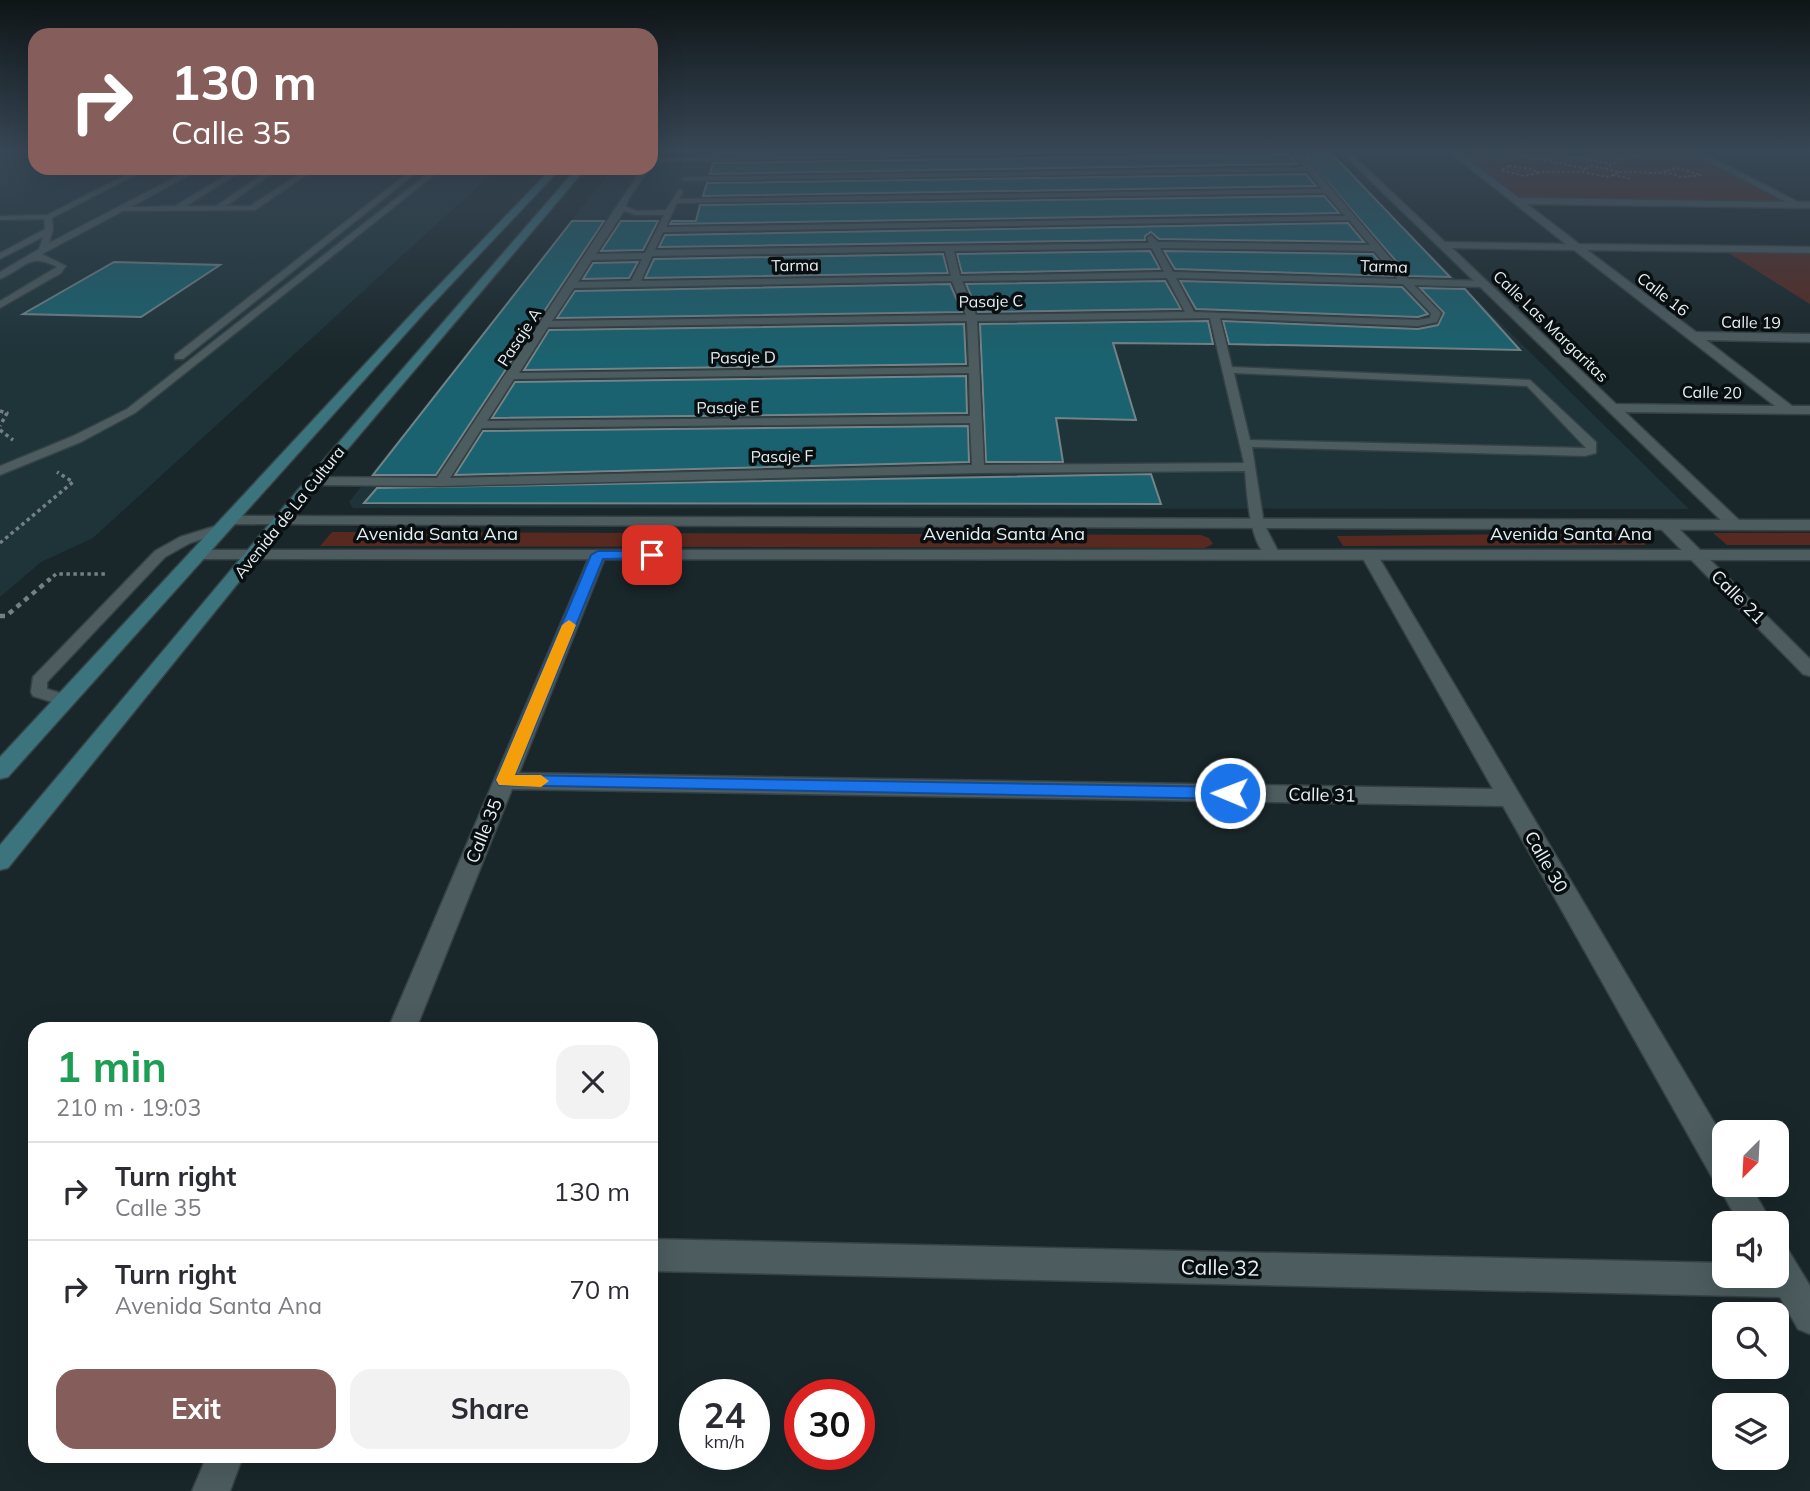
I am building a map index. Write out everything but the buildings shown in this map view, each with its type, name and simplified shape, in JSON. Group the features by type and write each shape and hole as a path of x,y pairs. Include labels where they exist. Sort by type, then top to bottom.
{"main road":[{"name":"Avenida de La Cultura","path":"0,772 412,319 507,221"},
{"name":"Avenida de La Cultura","path":"0,861 254,556 313,481 537,221"}],"street":[{"name":"Calle Las Margaritas","path":"1417,221 1735,525"},
{"name":"Calle 16","path":"1542,221 1789,410"},
{"path":"1443,245 1810,250"},
{"name":"Calle 19","path":"1692,336 1810,338"},
{"name":"Calle 20","path":"1613,408 1810,410"},
{"name":"Avenida Santa Ana","path":"225,525 280,521 1810,525"},
{"name":"Calle 21","path":"1666,525 1810,670"},
{"name":"Avenida Santa Ana","path":"197,555 1810,555"},
{"name":"Calle 35","path":"405,1022 598,555"},
{"name":"Calle 30","path":"1369,555 1712,1147"},
{"name":"Calle 31","path":"505,780 1510,798"},
{"name":"Calle 32","path":"658,1255 1712,1269"},
{"path":"1789,1280 1810,1317"},
{"path":"211,1491 222,1463"}],"lane":[{"path":"39,253 49,230 48,221"},
{"path":"0,276 99,221"},
{"path":"174,361 352,221"},
{"path":"0,471 77,439 131,411 372,221"},
{"name":"Pasaje A","path":"441,482 548,324 570,285 614,221"},
{"path":"635,283 665,221"},
{"path":"661,229 722,221"},
{"path":"884,221 933,224 999,221"},
{"path":"1142,221 1191,315"},
{"path":"1355,221 1406,282"},
{"path":"0,256 49,230"},
{"path":"589,257 1154,245 1379,248"},
{"path":"949,248 956,279 972,317 978,469"},
{"path":"0,305 58,271 62,266 39,253"},
{"name":"Tarma","path":"570,285 1171,275 1483,284"},
{"name":"Pasaje C","path":"548,324 1191,315 1418,323 1434,320 1436,313 1406,282"},
{"path":"1214,315 1251,467 1257,524 1273,555"},
{"name":"Pasaje D","path":"513,376 974,370"},
{"path":"1228,370 1530,383 1591,445 1592,450 1585,452 1245,443"},
{"path":"77,439 120,404"},
{"name":"Pasaje E","path":"479,425 977,419"},
{"name":"Pasaje F","path":"313,481 441,482 978,469 1251,467"},
{"path":"65,700 39,692 39,681 160,554 185,540 225,525"}],"path":[{"path":"0,411 7,413 0,428 34,457 74,482 0,543"},
{"path":"0,616 6,616 56,574 139,574"}],"shaded area":[{"path":"0,221 440,221 93,538 41,562 0,597"},
{"path":"571,221 1397,221 1689,509 353,508 349,502"},
{"path":"1810,251 1810,304 1727,252"},
{"path":"332,532 1201,535 1209,538 1213,544 1205,548 320,546"},
{"path":"1633,533 1647,539 1645,545 1343,546 1337,536"},
{"path":"1713,533 1810,533 1810,545 1727,545"}],"slow traffic":[{"path":"541,781 505,780 569,625"}],"route":[{"path":"652,555 598,555 505,780 1230,793"}]}
